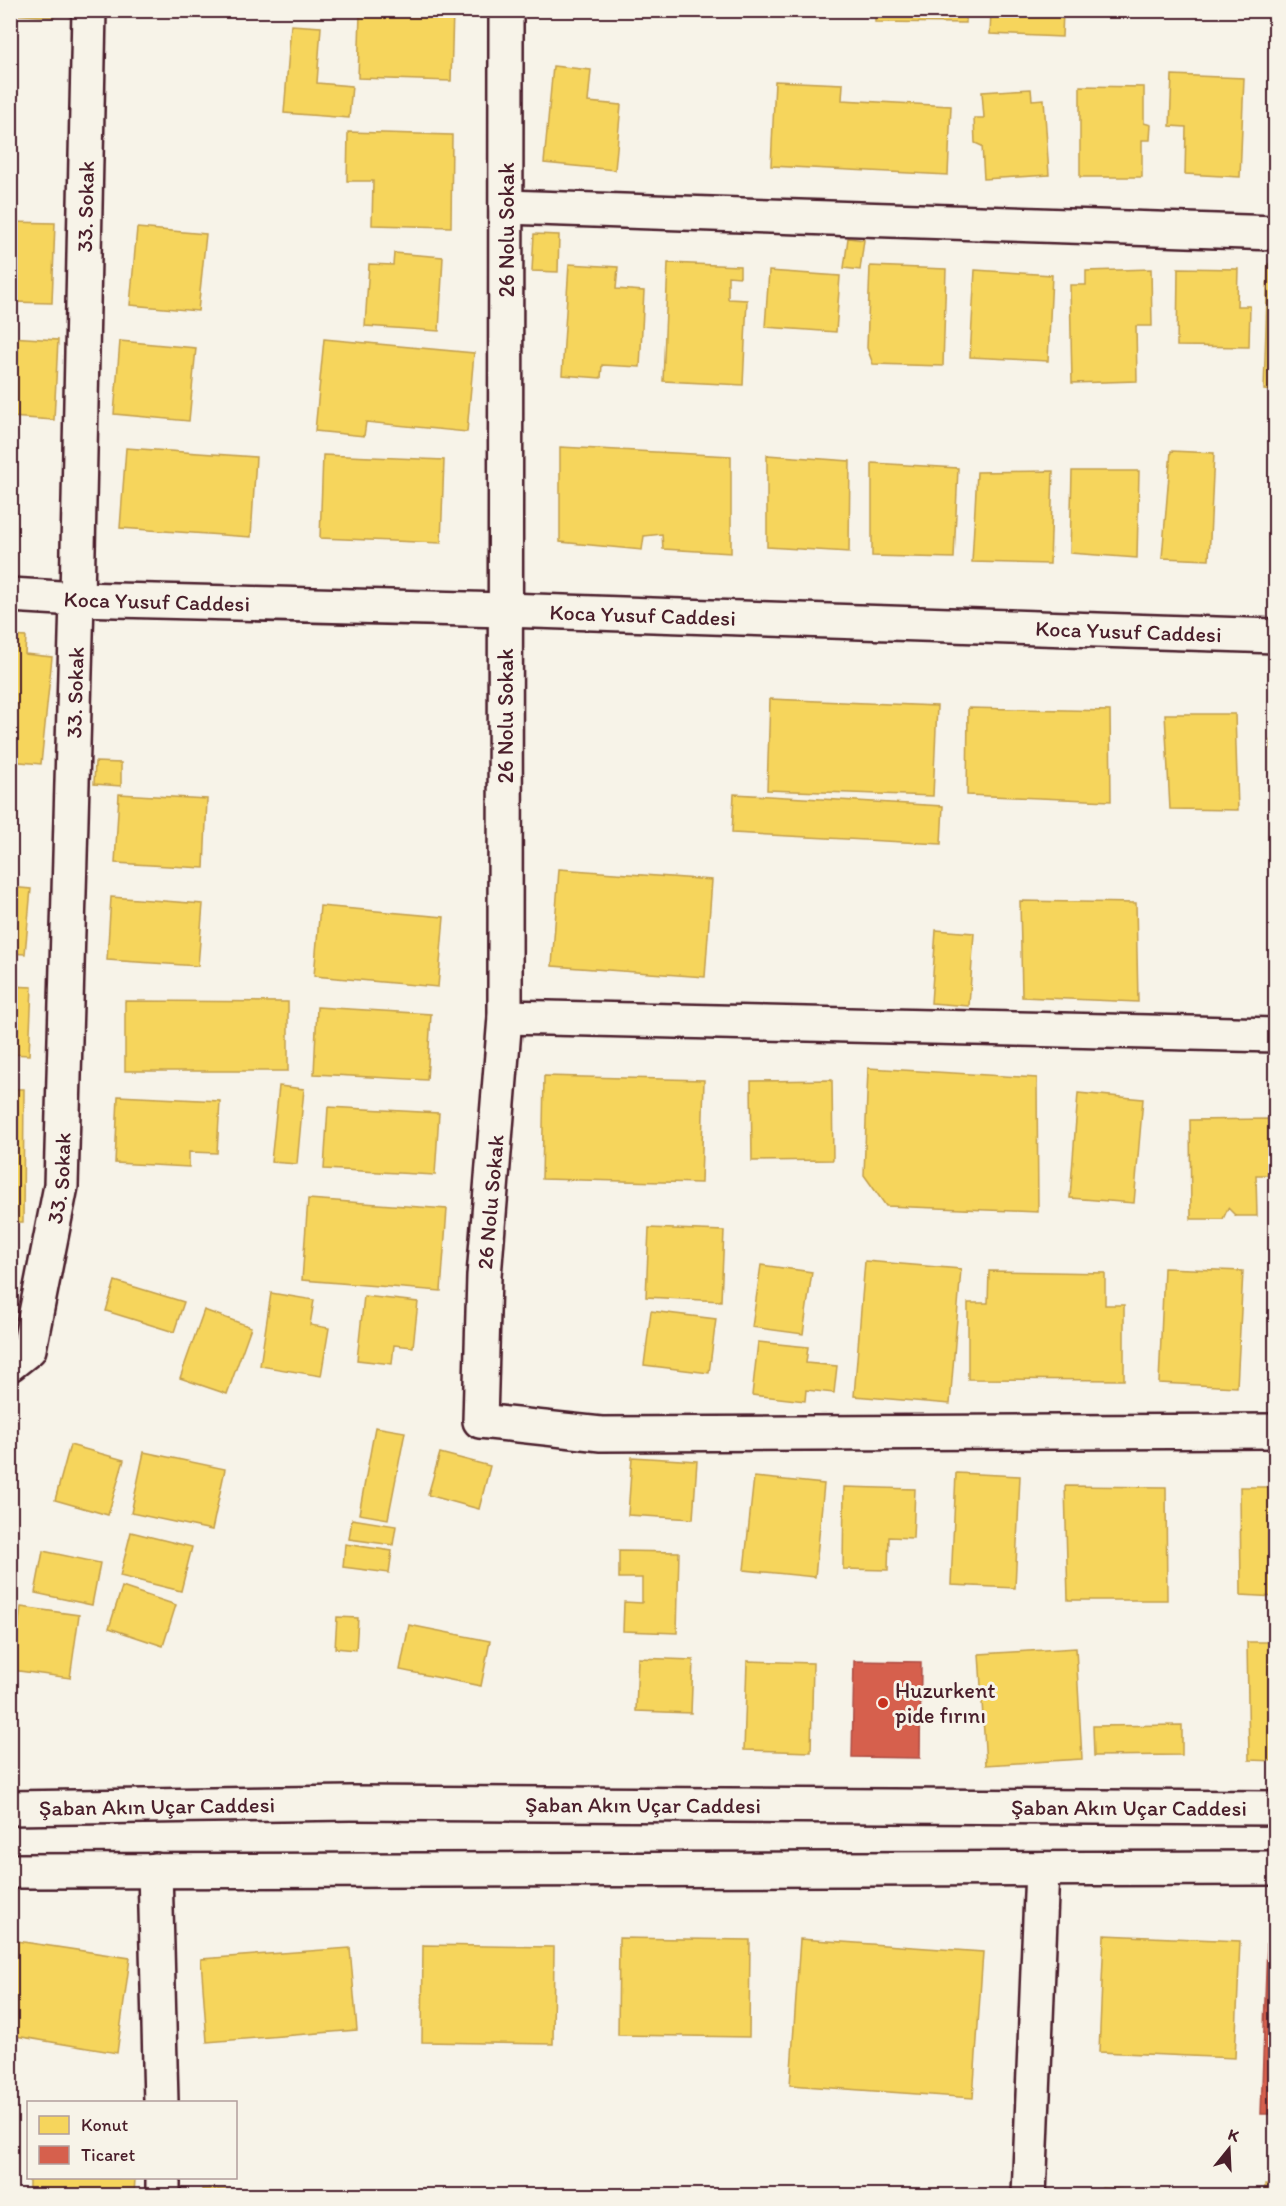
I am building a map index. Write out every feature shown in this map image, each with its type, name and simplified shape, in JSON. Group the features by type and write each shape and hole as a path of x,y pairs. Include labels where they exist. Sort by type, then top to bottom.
{"street":[{"name":"33. Sokak","path":"10,1364 29,1349 61,1186 77,599 89,10"},
{"name":"26 Nolu Sokak","path":"506,10 505,1017 484,1276 480,1422 601,1434 1275,1431"},
{"path":"506,207 1275,233"},
{"name":"Koca Yusuf Caddesi","path":"10,595 77,599 505,610 1275,636"},
{"path":"505,1017 1275,1035"},
{"name":"Şaban Akın Uçar Caddesi","path":"10,1808 351,1803 1275,1808"},
{"path":"10,1871 1275,1868"},
{"path":"1029,2196 1041,1869"},
{"path":"155,1870 161,2101"},
{"path":"163,2179 163,2196"}],"building: Konut":[{"path":"10,10 54,10 54,17 10,14"},
{"path":"313,10 453,10 451,81 358,78 360,14"},
{"path":"875,10 966,10 966,23 875,22"},
{"path":"991,10 1063,10 1062,37 990,34"},
{"path":"291,25 321,27 317,83 352,86 349,118 284,113"},
{"path":"553,66 591,70 588,102 621,105 615,170 544,163"},
{"path":"1172,75 1244,78 1240,177 1185,174 1186,127 1170,126"},
{"path":"775,81 843,84 842,100 951,106 948,175 771,166"},
{"path":"1080,86 1144,87 1144,123 1151,125 1150,140 1142,140 1142,177 1080,177"},
{"path":"1031,89 1032,100 1044,99 1049,175 984,179 982,146 975,143 974,118 984,118 982,92"},
{"path":"348,132 452,135 451,227 372,225 373,181 347,181"},
{"path":"10,222 55,223 52,303 10,302"},
{"path":"137,228 206,234 198,311 130,305"},
{"path":"534,234 559,235 558,272 532,271"},
{"path":"848,238 864,240 860,270 844,268"},
{"path":"394,253 443,257 439,331 365,326 369,264 393,265"},
{"path":"668,263 740,266 740,277 728,276 728,299 747,300 743,385 663,381"},
{"path":"569,264 618,267 616,289 644,291 640,367 602,365 601,378 562,375"},
{"path":"1268,264 1276,264 1276,391 1264,390"},
{"path":"870,266 946,269 943,366 873,364 867,348"},
{"path":"1178,268 1238,269 1237,306 1250,306 1249,347 1177,346"},
{"path":"1151,269 1152,326 1136,326 1137,381 1072,383 1070,285 1086,285 1086,271"},
{"path":"975,270 1052,275 1048,361 970,357"},
{"path":"769,271 840,276 836,332 765,327"},
{"path":"10,337 58,340 54,420 10,417"},
{"path":"324,339 474,353 467,432 366,422 364,436 315,431"},
{"path":"120,341 196,348 189,421 114,414"},
{"path":"560,447 731,456 731,553 663,549 662,534 644,536 642,550 560,542"},
{"path":"126,448 256,457 251,537 120,528"},
{"path":"1171,451 1214,453 1209,560 1162,558"},
{"path":"323,455 444,460 441,543 320,538"},
{"path":"767,455 850,461 849,552 767,547"},
{"path":"872,463 958,468 954,558 872,556"},
{"path":"1053,471 1050,564 972,562 977,472"},
{"path":"1072,471 1139,471 1137,558 1070,553"},
{"path":"10,636 26,637 25,654 52,657 41,764 10,761"},
{"path":"770,699 937,706 933,796 767,790"},
{"path":"968,708 1110,711 1111,801 967,795"},
{"path":"1165,714 1235,714 1238,810 1170,809"},
{"path":"1272,715 1276,715 1276,810 1270,809"},
{"path":"95,762 121,763 121,786 94,784"},
{"path":"119,794 207,799 204,868 115,863"},
{"path":"734,794 943,806 941,844 732,833"},
{"path":"559,869 712,880 705,977 552,966"},
{"path":"10,887 31,889 25,954 10,953"},
{"path":"111,897 203,904 198,966 107,960"},
{"path":"1272,899 1276,899 1276,999 1269,998"},
{"path":"1020,901 1136,903 1138,1002 1022,997"},
{"path":"320,906 444,917 438,987 314,976"},
{"path":"936,930 974,933 969,1006 931,1003"},
{"path":"10,986 32,987 29,1055 10,1054"},
{"path":"125,1001 288,1002 288,1071 125,1071"},
{"path":"317,1007 431,1014 427,1080 314,1074"},
{"path":"868,1068 1037,1078 1038,1212 886,1206 864,1175"},
{"path":"544,1076 704,1080 701,1183 542,1179"},
{"path":"832,1080 833,1160 752,1161 751,1081"},
{"path":"279,1086 304,1089 297,1164 271,1162"},
{"path":"10,1089 24,1089 23,1222 10,1222"},
{"path":"1078,1093 1143,1099 1134,1203 1070,1198"},
{"path":"118,1096 220,1101 217,1153 189,1152 189,1167 115,1163"},
{"path":"328,1107 439,1113 435,1175 324,1169"},
{"path":"1268,1119 1268,1175 1256,1175 1257,1216 1236,1216 1228,1208 1223,1219 1191,1219 1190,1120"},
{"path":"308,1199 447,1209 441,1291 302,1280"},
{"path":"649,1228 724,1231 721,1301 646,1297"},
{"path":"865,1261 961,1269 950,1404 854,1396"},
{"path":"761,1265 812,1272 803,1334 752,1327"},
{"path":"1164,1268 1243,1271 1237,1387 1159,1383"},
{"path":"989,1271 1105,1273 1105,1305 1124,1305 1124,1380 968,1379 968,1303 988,1303"},
{"path":"115,1281 184,1302 174,1332 106,1311"},
{"path":"1272,1281 1276,1281 1276,1381 1271,1381"},
{"path":"271,1293 314,1300 310,1325 329,1328 321,1376 260,1366"},
{"path":"364,1296 418,1302 413,1347 394,1345 392,1364 357,1360"},
{"path":"204,1310 251,1327 227,1394 180,1378"},
{"path":"651,1311 716,1319 709,1373 644,1365"},
{"path":"758,1342 808,1347 806,1363 837,1366 834,1393 806,1390 805,1401 752,1395"},
{"path":"375,1427 405,1432 388,1519 359,1514"},
{"path":"70,1445 124,1460 108,1515 55,1500"},
{"path":"144,1452 225,1469 212,1530 131,1513"},
{"path":"440,1453 490,1466 479,1509 428,1495"},
{"path":"632,1457 697,1461 693,1519 628,1515"},
{"path":"956,1473 1020,1476 1015,1588 951,1585"},
{"path":"754,1477 824,1484 815,1577 744,1570"},
{"path":"1065,1486 1166,1487 1167,1600 1068,1600"},
{"path":"844,1487 915,1489 913,1538 889,1537 888,1570 843,1569"},
{"path":"1240,1487 1276,1487 1276,1597 1241,1595"},
{"path":"352,1519 396,1526 393,1545 349,1539"},
{"path":"131,1532 192,1547 181,1591 120,1576"},
{"path":"345,1544 392,1551 389,1573 343,1567"},
{"path":"43,1551 100,1563 92,1605 35,1593"},
{"path":"619,1551 679,1552 677,1633 623,1631 624,1602 642,1603 642,1578 619,1578"},
{"path":"122,1587 176,1605 163,1646 109,1628"},
{"path":"21,1607 79,1615 70,1678 12,1670"},
{"path":"337,1617 358,1618 356,1650 335,1648"},
{"path":"409,1625 490,1641 481,1686 400,1670"},
{"path":"1247,1642 1276,1642 1276,1761 1249,1760"},
{"path":"1076,1648 1082,1759 986,1765 979,1654"},
{"path":"638,1658 693,1660 691,1713 636,1711"},
{"path":"747,1661 813,1663 811,1752 744,1750"},
{"path":"1182,1725 1182,1755 1094,1756 1093,1726"},
{"path":"1104,1935 1240,1941 1235,2058 1099,2052"},
{"path":"619,1938 750,1940 749,2037 618,2035"},
{"path":"800,1939 983,1952 973,2098 790,2085"},
{"path":"10,1940 130,1958 117,2053 10,2035"},
{"path":"423,1945 554,1947 553,2044 422,2042"},
{"path":"350,1948 357,2030 207,2042 201,1959"},
{"path":"29,2179 135,2179 134,2196 29,2196"},
{"path":"1265,2184 1276,2185 1276,2196 1265,2196"},
{"path":"1102,2188 1196,2196 1101,2196"},
{"path":"202,2189 333,2191 333,2196 202,2196"}],"building: Ticaret":[{"path":"854,1661 921,1662 920,1758 852,1757"},
{"path":"1267,1943 1276,1943 1276,2114 1261,2114"}],"place":[{"name":"Huzurkent pide fırını","path":"883,1703"}]}
